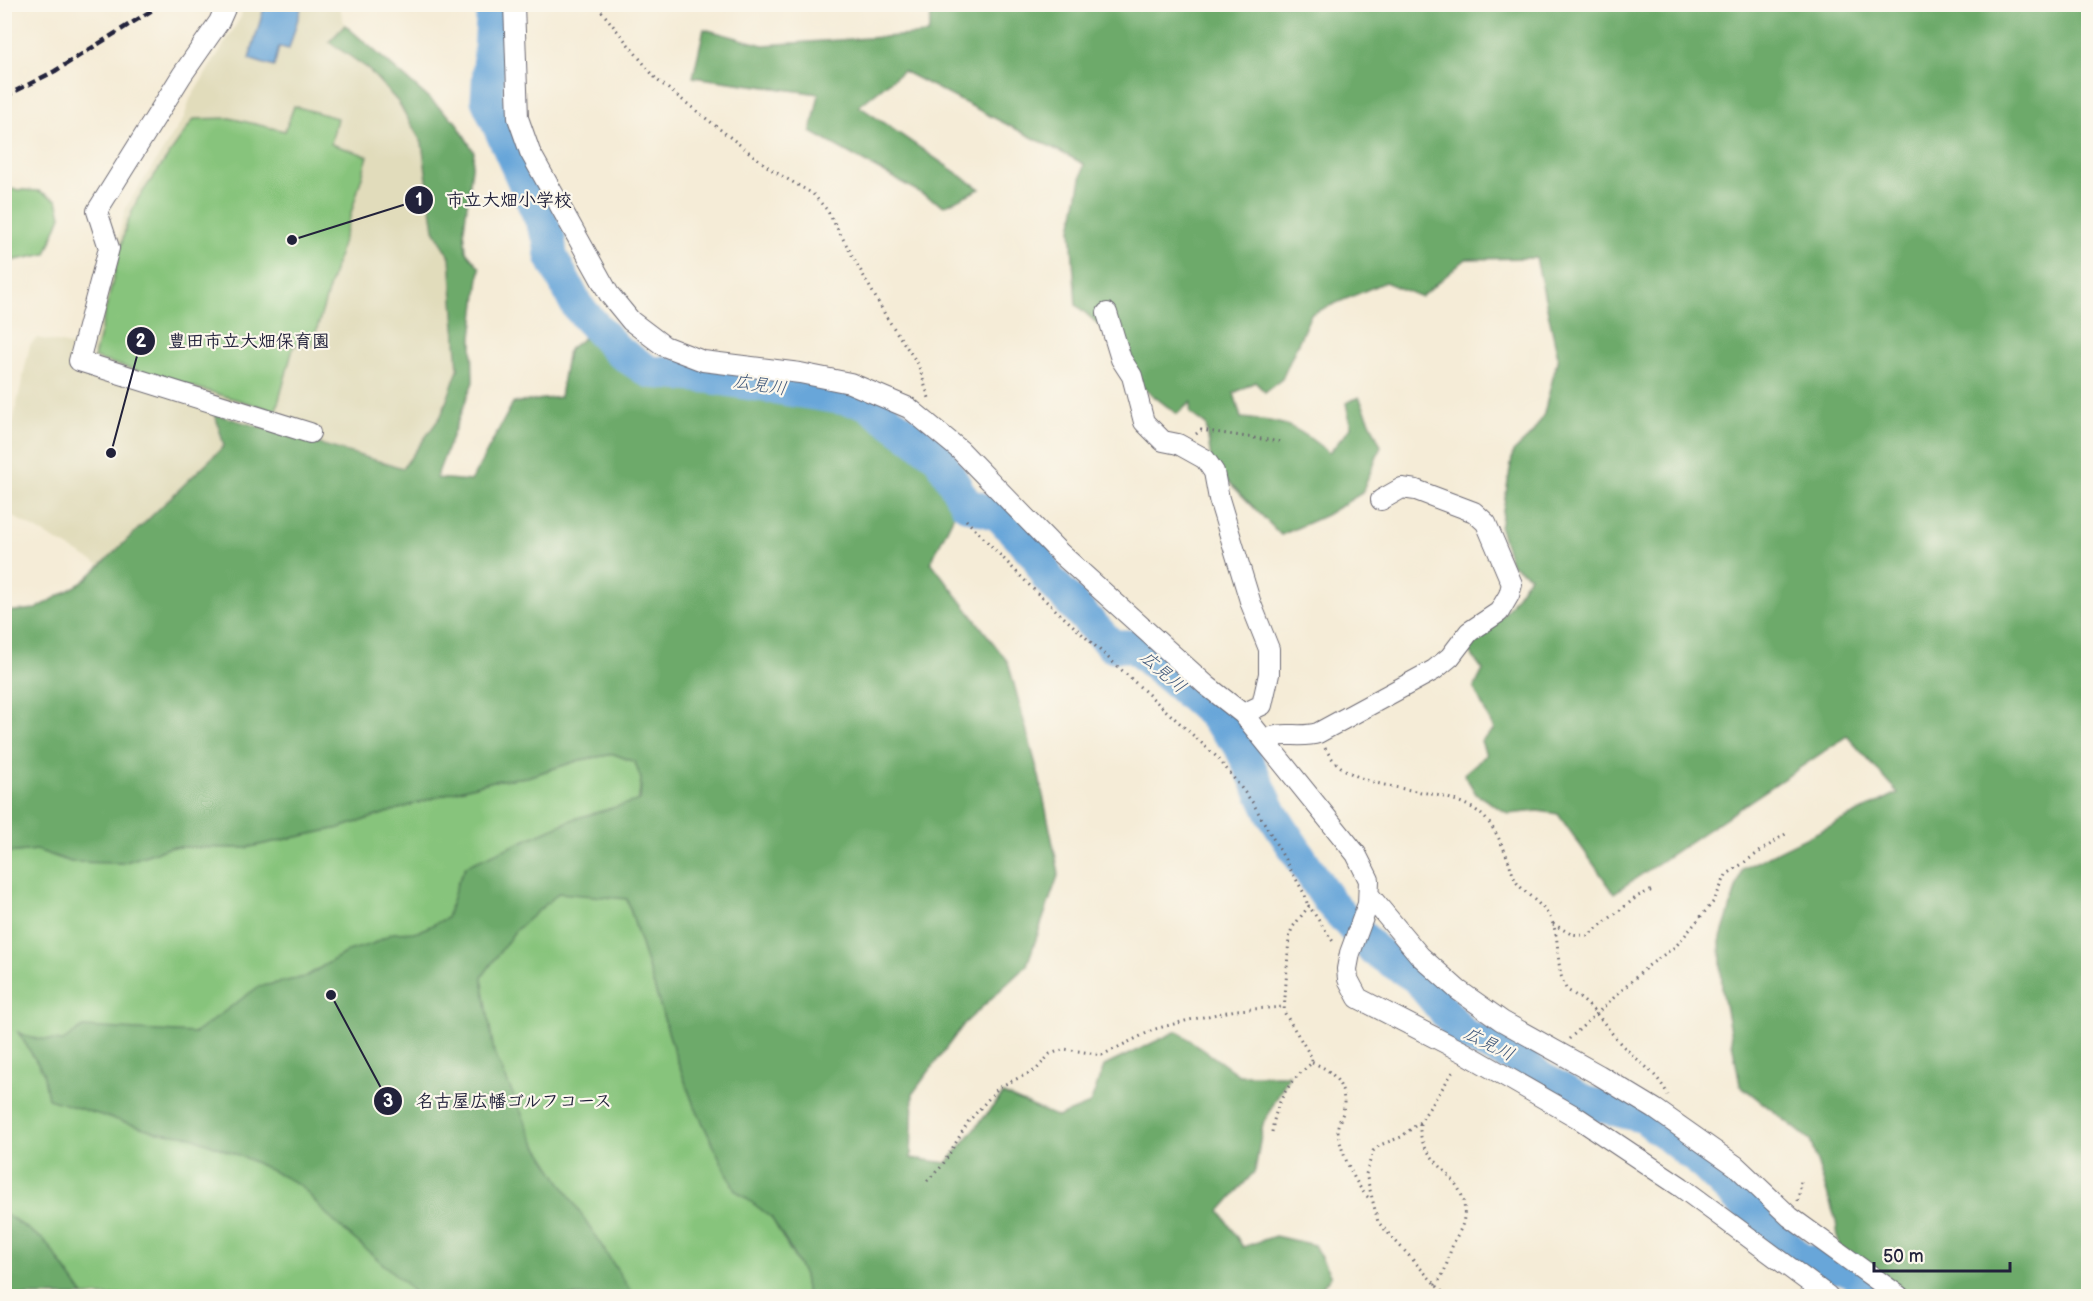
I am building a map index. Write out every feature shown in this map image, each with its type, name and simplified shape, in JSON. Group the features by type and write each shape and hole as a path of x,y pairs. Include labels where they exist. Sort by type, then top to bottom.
{"street":[{"path":"227,4 219,22 182,75 97,212 109,248 79,361 310,433"},
{"path":"514,4 518,118 527,143 609,294 631,321 664,346 703,361 800,373 850,383 909,408 960,450 1060,554 1206,685 1243,714 1356,854 1369,880 1368,899 1349,956 1348,979 1358,998 1465,1053 1620,1145 1828,1296"},
{"path":"1107,313 1121,359 1132,376 1144,422 1163,441 1178,444 1204,459 1214,472 1219,499 1245,583 1269,649 1269,674 1262,705 1243,714"},
{"path":"1265,740 1280,734 1308,736 1318,733 1434,670 1450,657 1469,632 1499,612 1509,595 1512,584 1486,523 1474,512 1416,490 1402,488 1381,500"},
{"path":"1368,899 1420,957 1458,990 1502,1021 1557,1051 1673,1123 1736,1166 1790,1217 1832,1250 1899,1296"}],"path":[{"path":"592,4 602,12 657,80 772,170 813,194 827,210 886,318 918,364 933,410 932,427"},
{"path":"1204,459 1205,454 1196,438 1196,431 1281,442"},
{"path":"966,520 1036,592 1218,758 1253,803 1305,895 1308,907 1349,956"},
{"path":"1318,733 1327,752 1337,763 1361,779 1448,796 1475,809 1494,830 1516,882 1542,906 1553,924 1562,982 1567,990 1585,1000 1621,1043 1662,1084 1668,1094 1673,1123"},
{"path":"1557,1051 1596,1011 1648,966 1676,946 1714,901 1726,875 1787,833"},
{"path":"1553,924 1571,934 1587,936 1638,896 1655,889"},
{"path":"1308,907 1292,928 1289,938 1284,1012 1312,1058 1312,1063"},
{"path":"927,1181 942,1166 968,1122 999,1087 1036,1070 1050,1054 1065,1049 1102,1055 1155,1029 1189,1020 1244,1008 1285,1007"},
{"path":"1446,1296 1378,1222 1370,1198 1366,1174 1373,1151 1380,1145 1401,1137 1420,1122 1465,1053"},
{"path":"1272,1132 1274,1114 1287,1087 1293,1077 1312,1063"},
{"path":"1312,1063 1330,1072 1343,1087 1343,1112 1338,1127 1342,1149 1366,1195 1370,1198"},
{"path":"1420,1122 1420,1138 1425,1150 1452,1176 1464,1203 1461,1230 1453,1244 1443,1277 1436,1286"}],"shaded area":[{"path":"243,5 339,5 345,25 456,122 474,152 464,229 466,251 480,268 472,338 473,382 436,478 213,411 223,447 100,565 5,512 5,458 30,345 37,338 75,346 94,359 90,349 126,207 184,118 190,99 241,17"}],"green space":[{"path":"1128,4 1133,9 1141,4 2088,5 2088,1296 1861,1296 1843,1280 1836,1221 1810,1140 1740,1085 1722,989 1720,941 1742,869 1898,793 1847,736 1614,893 1558,814 1538,811 1508,814 1476,794 1464,774 1486,755 1481,741 1494,730 1474,688 1483,670 1468,650 1508,609 1530,576 1511,564 1500,528 1513,452 1531,435 1543,417 1558,357 1536,258 1466,259 1421,297 1385,282 1311,314 1282,379 1265,392 1255,382 1234,393 1241,418 1289,426 1329,453 1351,427 1346,403 1359,397 1381,446 1362,493 1326,515 1281,535 1212,465 1206,425 1190,413 1191,402 1177,414 1137,383 1128,350 1076,305 1071,229 1084,164 903,71 859,106 980,189 944,206 811,132 819,94 693,77 704,29 763,45 928,34 933,5"},
{"path":"345,25 456,122 474,152 464,229 466,251 480,268 472,338 473,382 436,478 471,481 513,403 560,397 568,350 585,337 626,369 660,383 855,411 927,458 957,509 931,562 1008,662 1039,776 1059,873 1027,965 964,1024 913,1093 911,1158 947,1163 1003,1094 1058,1117 1090,1104 1104,1066 1177,1031 1239,1075 1289,1075 1263,1124 1255,1171 1220,1211 1243,1247 1275,1236 1314,1245 1331,1276 1316,1296 807,1296 804,1275 787,1243 771,1217 735,1190 693,1103 675,1054 627,899 559,893 515,931 482,977 494,1052 534,1141 634,1296 416,1296 406,1284 331,1219 300,1185 248,1159 189,1136 157,1132 48,1099 43,1072 18,1032 31,1038 63,1041 83,1027 195,1033 258,987 305,977 348,951 372,944 393,933 418,932 447,918 457,884 466,866 574,819 640,800 641,779 635,762 614,754 580,760 527,777 493,781 339,828 245,848 171,847 123,863 71,862 37,850 5,853 4,612 36,609 83,582 224,446 215,414 403,468 441,416 458,370 450,257 434,230 422,143 398,102 367,68 329,42"},
{"path":"294,106 337,118 331,144 368,156 312,346 294,345 276,411 94,358 126,226 137,200 194,119 230,118 285,131"},
{"path":"5,189 39,191 57,200 61,216 46,254 5,262"},
{"path":"614,754 635,762 641,779 627,899 675,1054 693,1103 735,1189 771,1217 804,1275 807,1296 84,1296 45,1241 5,1213 5,853 37,850 71,862 123,863 171,847 245,848 339,828 493,781 527,777 580,760"},
{"path":"4,1213 45,1241 84,1296 5,1296"}],"water":[{"path":"265,5 302,5 289,49 279,47 274,67 249,59"}],"waterway":[{"name":"広見川","path":"493,4 487,100 549,238 551,256 577,306 618,351 650,372 707,377 864,402 938,456 966,504 999,515 1037,556 1048,578 1112,646 1133,646 1209,711 1239,744 1272,814 1329,901 1374,950 1416,977 1463,1034 1520,1060 1541,1078 1585,1102 1644,1117 1700,1161 1800,1259 1850,1270 1882,1296"}],"railway":[{"path":"4,97 55,71 162,4"}],"place":[{"name":"市立大畑小学校","path":"292,240"},
{"name":"豊田市立大畑保育園","path":"111,453"},
{"name":"名古屋広幡ゴルフコース","path":"331,995"}]}
